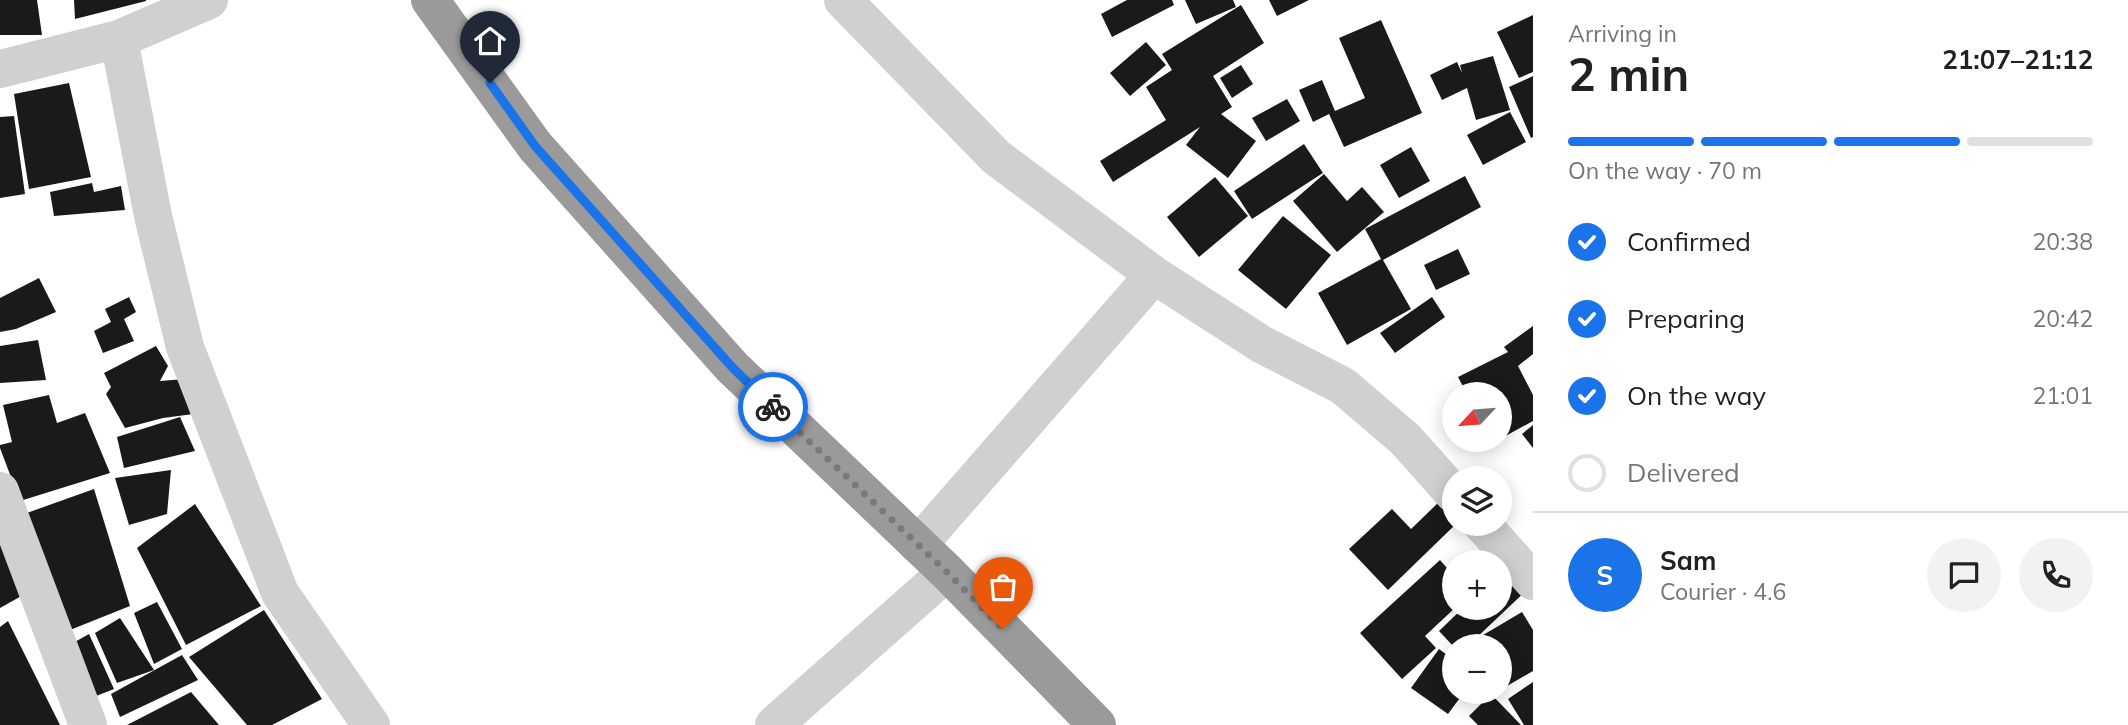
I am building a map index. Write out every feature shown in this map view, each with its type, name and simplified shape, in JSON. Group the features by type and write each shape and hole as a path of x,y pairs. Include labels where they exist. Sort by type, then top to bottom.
{"highway":[{"path":"430,0 535,146 732,367 947,572 1097,725"}],"street":[{"path":"0,69 119,39 209,0"},
{"path":"843,0 996,157 1154,275 1261,344 1343,386 1405,439 1442,481"},
{"path":"119,39 153,216 185,347 280,593 371,725"},
{"path":"918,545 1154,275"},
{"path":"0,491 88,725"},
{"path":"1493,536 1533,581"},
{"path":"774,725 947,572"}],"building":[{"path":"0,0 37,0 42,35 0,35"},
{"path":"74,0 146,0 146,1 75,19"},
{"path":"1127,0 1172,0 1174,5 1112,37 1101,14"},
{"path":"1185,0 1233,0 1236,7 1196,24"},
{"path":"1269,0 1309,0 1277,16"},
{"path":"1241,5 1264,43 1213,76 1232,107 1221,114 1256,141 1228,178 1186,145 1200,127 1113,182 1100,161 1166,120 1146,87 1172,70 1162,54"},
{"path":"1533,15 1533,72 1519,78 1497,32"},
{"path":"1381,20 1422,113 1344,147 1329,114 1313,122 1299,90 1322,80 1335,111 1365,98 1339,38"},
{"path":"1146,42 1166,65 1130,96 1110,73"},
{"path":"1493,56 1510,110 1476,120 1467,88 1442,100 1430,75 1457,62 1462,73 1460,65"},
{"path":"1241,65 1253,84 1232,98 1220,78"},
{"path":"1533,76 1533,137 1531,138 1509,87"},
{"path":"69,83 91,177 29,189 14,94"},
{"path":"1287,99 1300,121 1266,141 1252,118"},
{"path":"1510,112 1526,142 1483,165 1467,135"},
{"path":"14,116 25,194 0,198 0,117"},
{"path":"1304,144 1323,173 1252,219 1234,191"},
{"path":"1411,147 1430,181 1399,198 1380,165"},
{"path":"1324,174 1347,201 1362,187 1384,212 1337,252 1293,201"},
{"path":"1465,176 1481,207 1383,260 1411,309 1347,345 1318,293 1381,259 1365,229"},
{"path":"1215,177 1248,216 1199,257 1167,217"},
{"path":"92,183 94,192 121,186 125,210 54,216 50,192"},
{"path":"1283,216 1331,255 1286,309 1238,270"},
{"path":"1458,249 1470,274 1436,290 1424,265"},
{"path":"39,278 56,312 16,329 0,332 0,298"},
{"path":"129,297 136,312 124,319 134,341 103,353 94,331 111,322 105,309"},
{"path":"1432,297 1445,317 1395,353 1380,333"},
{"path":"1533,326 1533,354 1518,366 1533,395 1533,421 1512,432 1512,382 1461,382 1458,377 1508,352 1504,347"},
{"path":"38,340 46,380 0,383 0,346"},
{"path":"156,346 168,366 160,381 185,379 201,413 163,418 125,428 106,394 111,387 104,373"},
{"path":"49,395 57,423 85,413 110,473 20,501 0,448 0,445 12,442 3,405"},
{"path":"180,417 195,451 124,468 117,437"},
{"path":"1533,425 1533,448 1522,434"},
{"path":"171,470 167,514 129,525 115,478"},
{"path":"94,489 130,606 70,630 24,514"},
{"path":"1440,501 1444,536 1388,590 1349,549 1392,509 1411,529"},
{"path":"195,504 261,606 186,645 137,548"},
{"path":"0,535 25,594 0,608"},
{"path":"1440,560 1442,620 1425,636 1436,648 1402,679 1360,633"},
{"path":"1512,569 1530,587 1512,604"},
{"path":"157,602 182,649 154,664 134,613"},
{"path":"264,610 322,699 272,725 247,725 189,657"},
{"path":"1522,612 1533,630 1533,671 1512,683 1512,634 1485,634"},
{"path":"120,618 154,670 117,683 95,633"},
{"path":"1450,620 1495,620 1480,634 1442,634 1439,631"},
{"path":"8,621 60,725 0,725 0,627"},
{"path":"89,634 114,689 86,700 64,648"},
{"path":"1439,649 1442,651 1442,704 1455,704 1448,714 1411,688"},
{"path":"182,655 198,680 120,717 111,694"},
{"path":"1533,682 1533,725 1524,725 1511,704 1512,696"},
{"path":"191,692 219,725 127,725"},
{"path":"1481,704 1501,704 1521,725 1478,725 1469,716"}],"way so far":[{"path":"773,407 947,572 1003,629"}],"route":[{"path":"490,83 535,146 732,367 773,407"}]}
